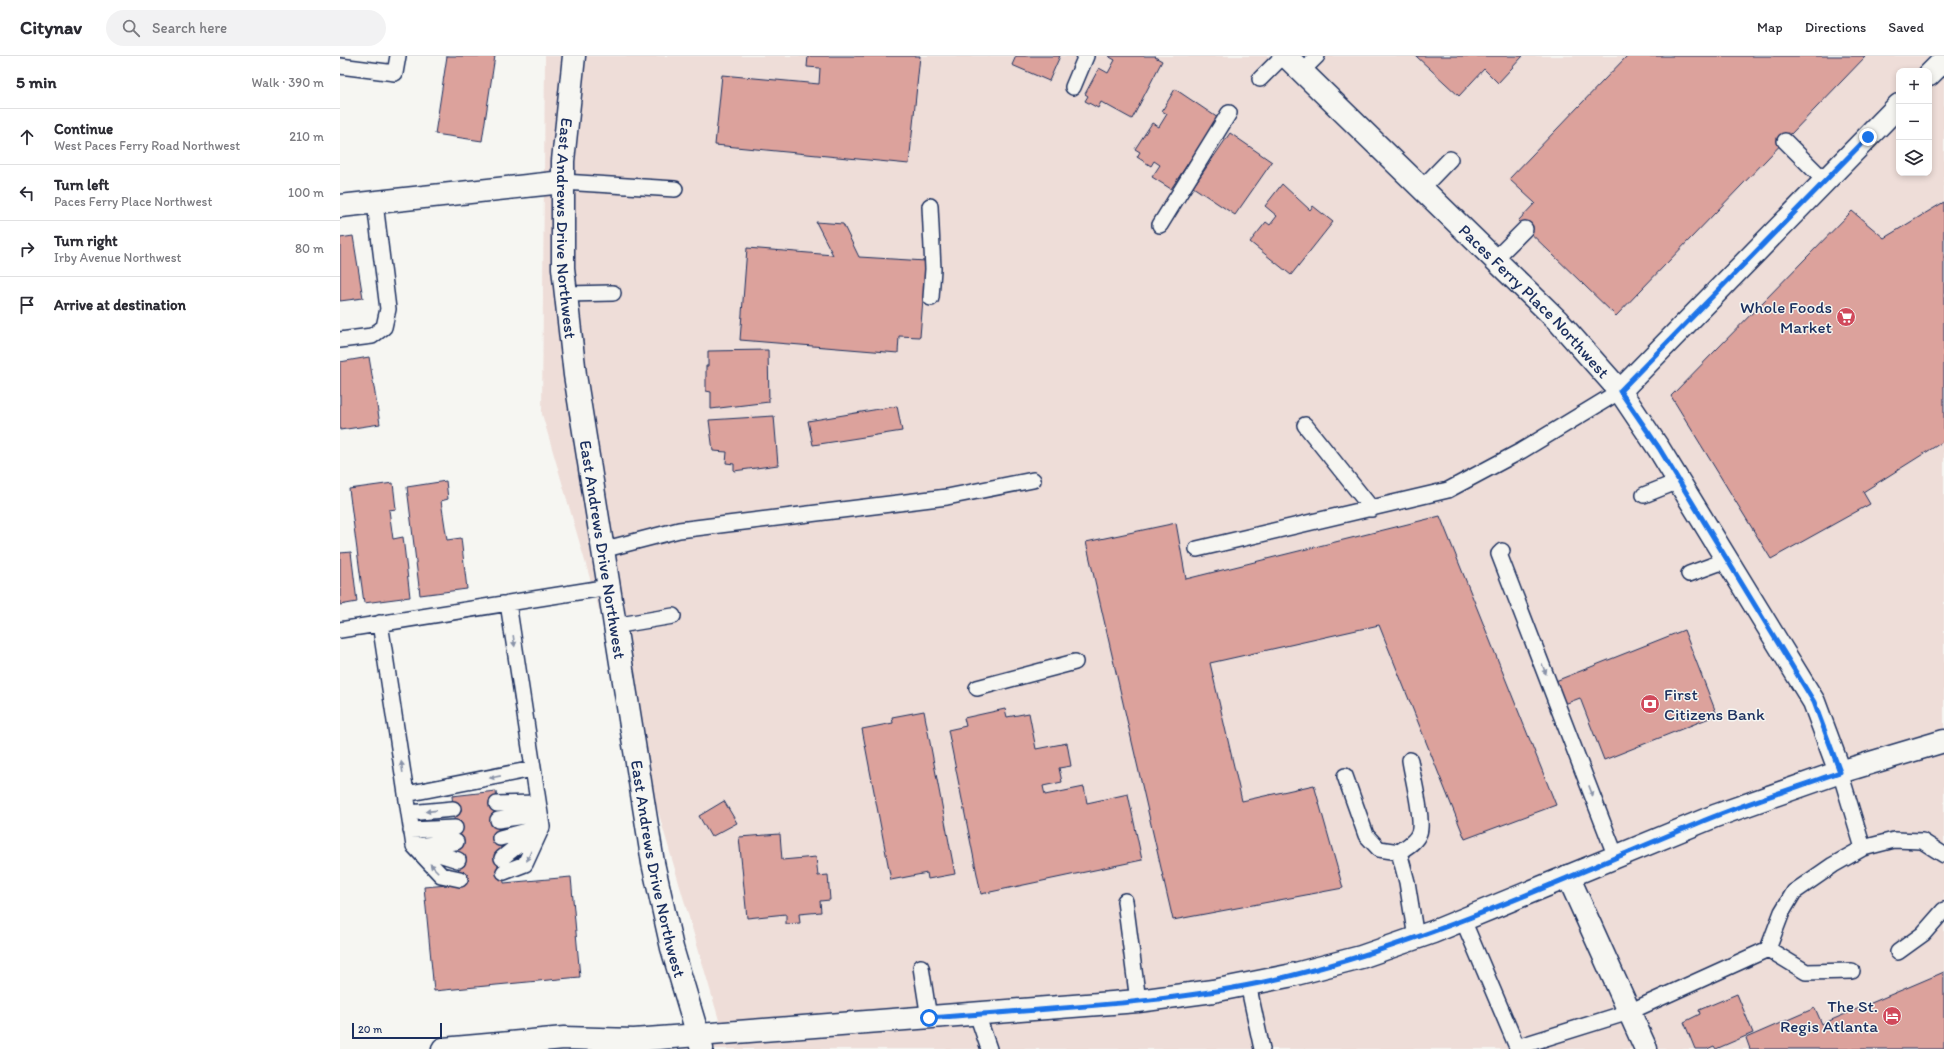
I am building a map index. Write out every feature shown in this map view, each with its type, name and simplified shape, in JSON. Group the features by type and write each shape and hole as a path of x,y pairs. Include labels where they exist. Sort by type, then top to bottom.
{"street":[{"name":"East Andrews Drive Northwest","path":"574,56 563,161 563,268 575,375 653,864 672,948 700,1042"},
{"name":"Paces Ferry Place Northwest","path":"1284,56 1558,321 1620,391 1659,448 1814,702 1840,772"},
{"path":"1932,72 1944,60"},
{"path":"1620,391 1896,109"},
{"path":"342,201 375,202 563,182"},
{"path":"443,1049 564,1038 700,1042 929,1018 1138,1001 1213,991 1288,976 1354,959 1416,938 1700,822 1840,772 1944,741"},
{"path":"1568,876 1646,1049"}],"lane":[{"path":"340,66 395,73 398,56"},
{"path":"1072,87 1086,56"},
{"path":"1260,79 1284,56"},
{"path":"1302,72 1317,56"},
{"path":"1160,225 1228,113"},
{"path":"1785,141 1825,181"},
{"path":"1422,188 1450,159"},
{"path":"563,182 675,189"},
{"path":"340,340 372,336 384,327 388,309 375,202"},
{"path":"930,206 933,269 931,298"},
{"path":"1495,259 1525,229"},
{"path":"566,294 613,293"},
{"path":"1197,550 1448,490 1521,451 1620,391"},
{"path":"1306,425 1372,509"},
{"path":"602,550 679,530 947,497 1033,480"},
{"path":"1644,495 1679,481"},
{"path":"1502,551 1499,554 1616,857"},
{"path":"1689,574 1727,560"},
{"path":"340,630 609,586"},
{"path":"503,865 540,815 508,602"},
{"path":"614,626 673,616"},
{"path":"380,623 414,846 441,875 460,879"},
{"path":"978,688 1075,662"},
{"path":"1345,776 1366,834 1379,849 1399,852 1412,843 1419,833 1420,819 1410,760"},
{"path":"406,794 533,770"},
{"path":"1840,772 1863,848"},
{"path":"497,804 540,815"},
{"path":"409,814 453,809"},
{"path":"498,820 540,815"},
{"path":"500,838 540,815"},
{"path":"411,830 456,835 414,846"},
{"path":"1463,920 1517,1047 1629,1012 1768,949 1782,912 1794,892 1833,865 1863,848 1894,840 1922,841 1944,855"},
{"path":"414,846 458,860"},
{"path":"1399,852 1407,882 1416,938"},
{"path":"1125,901 1138,1001"},
{"path":"1898,952 1923,934 1944,910"},
{"path":"1768,949 1806,972 1852,971"},
{"path":"921,967 929,1018"},
{"path":"1248,984 1262,1049"},
{"path":"977,1014 989,1049"}],"shaded area":[{"path":"545,56 1944,56 1944,1049 495,1049 721,1027 542,414"}],"building":[{"path":"447,56 495,56 482,141 435,134"},
{"path":"808,56 920,56 909,164 715,145 722,75 819,84 820,68 807,67"},
{"path":"1016,56 1060,56 1049,81 1012,65"},
{"path":"1108,56 1156,56 1155,57 1162,61 1132,119 1101,102 1098,108 1085,101 1088,96 1085,94 1099,68 1108,73 1115,60"},
{"path":"1416,56 1523,56 1498,83 1484,69 1459,96"},
{"path":"1627,56 1866,56 1616,316 1518,221 1535,203 1509,179"},
{"path":"1175,89 1218,118 1171,189 1152,177 1160,165 1154,161 1151,166 1137,157 1140,152 1135,149 1152,123 1159,127 1167,114 1162,111"},
{"path":"1230,133 1272,162 1235,215 1193,187"},
{"path":"1282,184 1310,210 1313,206 1333,222 1291,275 1250,242 1266,222 1270,225 1277,216 1265,206"},
{"name":"Whole Foods Market","path":"1944,202 1944,441 1863,492 1870,504 1771,559 1671,396 1852,211 1884,238"},
{"path":"816,222 843,224 859,257 926,261 920,337 899,336 898,353 740,340 747,248 833,255"},
{"path":"353,236 363,298 340,301 340,238"},
{"path":"768,350 769,402 711,409 711,392 706,391 706,366 708,366 708,351"},
{"path":"369,357 380,424 340,430 340,362"},
{"path":"897,406 902,431 813,445 808,421"},
{"path":"774,416 778,465 734,471 734,464 726,463 727,452 713,451 709,420"},
{"path":"446,481 448,499 441,501 447,540 461,538 467,589 420,595 407,487"},
{"path":"393,483 396,509 389,510 393,539 403,537 410,597 364,603 349,489"},
{"path":"1440,516 1556,805 1465,839 1379,625 1210,663 1242,801 1314,785 1343,888 1173,920 1086,542 1176,523 1186,579"},
{"path":"351,552 357,602 340,605 340,553"},
{"path":"1684,630 1717,715 1604,760 1580,698 1562,705 1553,682"},
{"path":"1005,709 1007,717 1029,713 1036,749 1067,743 1071,766 1059,768 1062,782 1043,786 1045,795 1084,787 1087,803 1128,794 1142,860 981,894 948,730 966,726 964,718"},
{"path":"924,711 955,874 928,879 927,873 891,880 862,729 893,723 892,717"},
{"path":"496,791 504,883 571,877 580,977 434,991 424,887 460,884 452,796"},
{"path":"724,801 737,823 711,837 699,816"},
{"path":"780,834 782,860 816,857 818,876 828,875 830,900 820,901 821,912 799,914 800,923 786,924 786,914 747,918 739,837"},
{"name":"The St. Regis Atlanta","path":"1944,972 1944,1049 1750,1049 1746,1038 1815,1008 1822,1024"},
{"path":"1737,994 1753,1033 1716,1049 1714,1046 1707,1049 1695,1049 1684,1022 1700,1014 1699,1010"}],"place":[{"name":"Whole Foods Market","path":"1846,317"},
{"name":"First Citizens Bank","path":"1650,704"},
{"name":"The St. Regis Atlanta","path":"1892,1016"}],"route":[{"path":"929,1018 1138,1001 1213,991 1288,976 1361,957 1433,932 1700,822 1840,772 1814,702 1659,448 1620,391 1868,137"}]}
